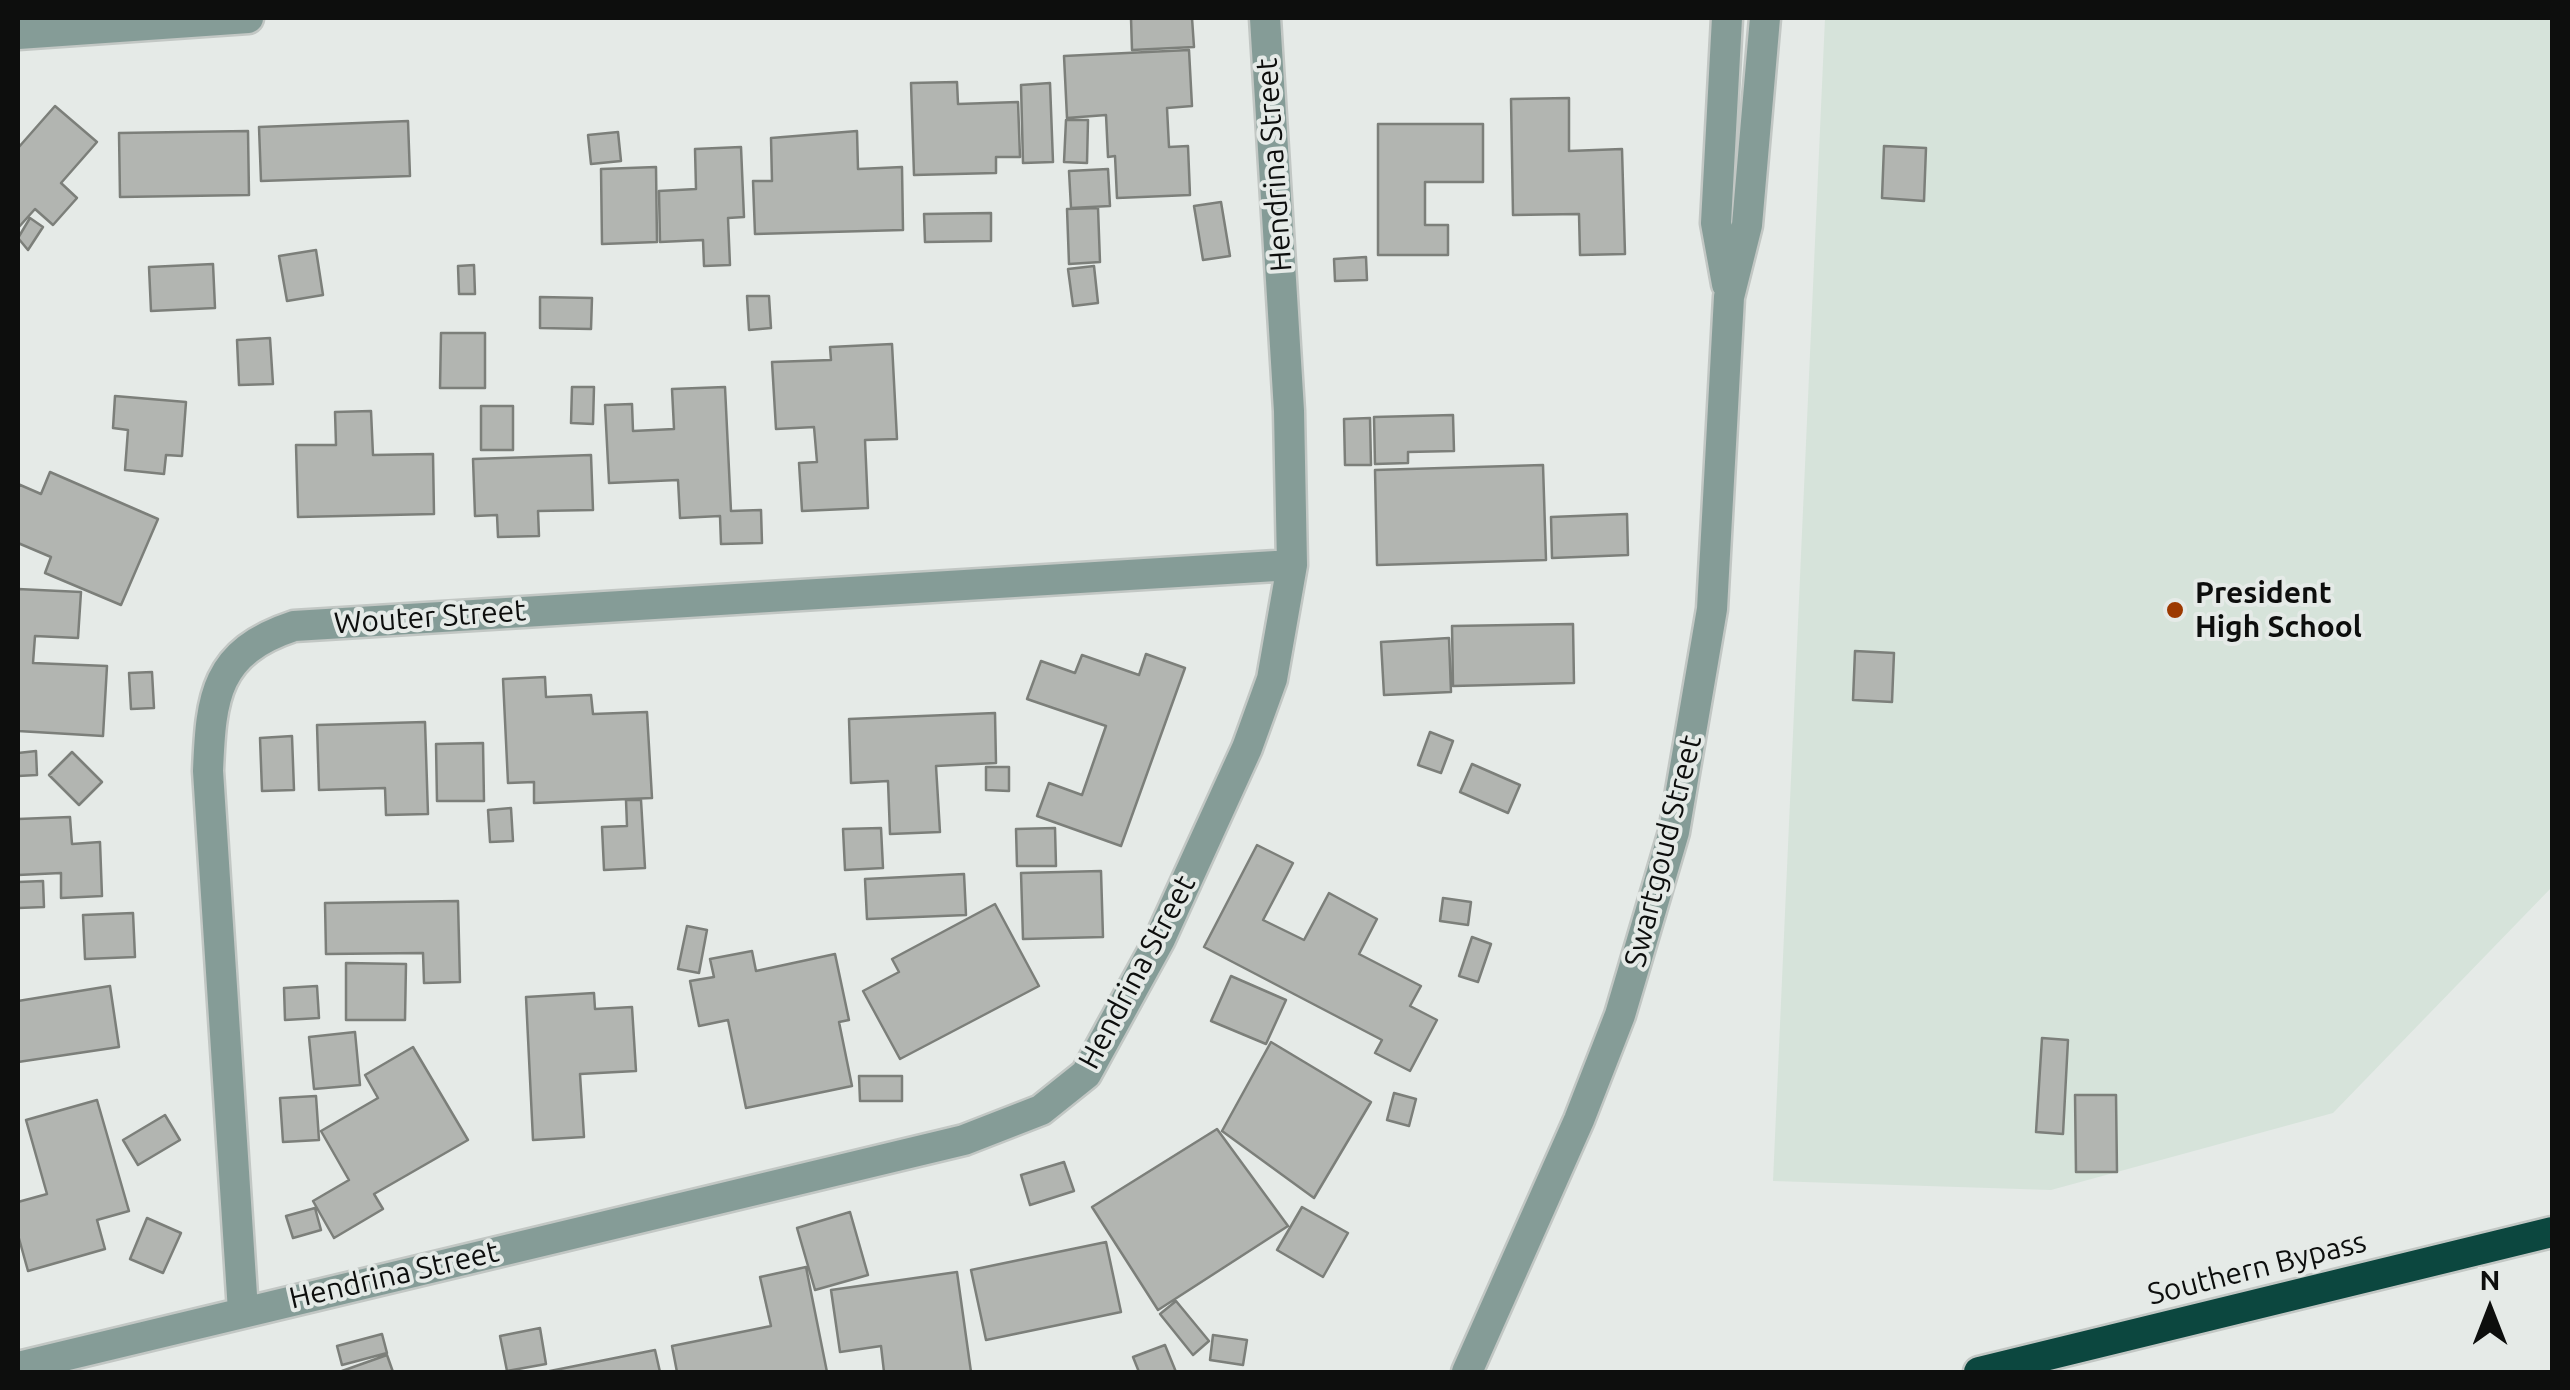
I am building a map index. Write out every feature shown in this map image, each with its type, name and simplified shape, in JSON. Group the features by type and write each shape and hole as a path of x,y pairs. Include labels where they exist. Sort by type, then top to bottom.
{"highway":[{"name":"Southern Bypass","path":"1979,1372 2552,1232"}],"street":[{"path":"18,34 248,18"},
{"name":"Hendrina Street","path":"18,1366 964,1140 1041,1110 1071,1089 1100,1053 1160,940 1247,748 1272,679 1292,566 1289,411 1265,18"},
{"name":"Swartgoud Street","path":"1727,18 1716,223 1729,297"},
{"name":"Swartgoud Street","path":"1467,1372 1620,1015 1647,936 1674,832 1712,610 1729,297 1747,226 1765,18"},
{"name":"Wouter Street","path":"242,1311 208,770 210,717 216,691 233,660 251,646 294,626 1292,566"}],"shaded area":[{"name":"President High School","path":"1825,18 2552,18 2552,887 2333,1113 2051,1190 1773,1181"}],"building":[{"path":"1131,18 1192,18 1194,47 1132,50"},
{"path":"1189,50 1192,106 1167,108 1169,147 1188,146 1190,195 1117,198 1115,156 1108,157 1106,115 1067,118 1064,56"},
{"path":"957,82 958,104 1018,102 1020,157 996,157 996,173 914,175 911,83"},
{"path":"1050,83 1053,162 1023,163 1021,85"},
{"path":"1569,98 1569,151 1622,149 1625,254 1580,255 1579,214 1513,215 1511,99"},
{"path":"55,106 97,142 61,183 77,198 53,225 35,209 18,228 18,148"},
{"path":"1066,120 1088,120 1087,163 1064,162"},
{"path":"408,121 410,176 261,181 259,127"},
{"path":"1378,124 1483,124 1483,182 1425,182 1425,225 1448,225 1448,255 1378,255"},
{"path":"248,131 249,195 120,197 119,133"},
{"path":"857,131 858,169 902,167 903,230 755,234 753,181 772,181 771,138"},
{"path":"618,132 621,161 591,164 588,135"},
{"path":"1884,146 1926,148 1924,201 1882,198"},
{"path":"741,147 744,217 728,218 730,265 704,266 703,240 660,242 659,191 696,189 695,149"},
{"path":"656,167 657,242 602,244 601,169"},
{"path":"1108,169 1110,206 1071,208 1069,171"},
{"path":"1221,202 1230,256 1203,260 1194,206"},
{"path":"1098,208 1100,262 1069,264 1067,209"},
{"path":"991,213 991,241 925,242 924,214"},
{"path":"30,218 43,227 28,250 18,238"},
{"path":"316,250 323,295 287,301 279,256"},
{"path":"1366,257 1367,280 1335,281 1334,259"},
{"path":"213,264 215,308 151,311 149,267"},
{"path":"474,265 475,294 459,294 458,266"},
{"path":"1094,266 1098,303 1073,306 1068,269"},
{"path":"747,296 769,296 771,328 749,330"},
{"path":"540,297 592,298 591,329 540,328"},
{"path":"441,333 485,333 485,388 440,388"},
{"path":"270,338 273,384 239,385 237,340"},
{"path":"892,344 897,439 865,440 868,508 802,511 799,463 817,462 814,427 776,429 772,362 831,360 830,347"},
{"path":"572,387 594,387 593,424 571,423"},
{"path":"725,387 731,511 761,510 762,543 721,544 720,516 680,518 678,480 609,483 605,405 632,404 633,431 674,429 672,389"},
{"path":"115,396 186,402 182,456 166,455 164,474 125,470 128,430 113,428"},
{"path":"481,406 513,406 513,450 481,450"},
{"path":"371,411 373,455 433,454 434,514 298,517 296,445 336,445 335,412"},
{"path":"1453,415 1454,451 1408,452 1408,463 1375,464 1374,417"},
{"path":"1370,418 1371,465 1345,465 1344,419"},
{"path":"591,455 593,510 538,511 539,536 498,537 497,515 475,516 473,459"},
{"path":"1543,465 1546,560 1377,565 1375,470"},
{"path":"50,472 158,519 121,605 45,573 51,557 18,543 18,484 41,494"},
{"path":"1627,514 1628,555 1552,558 1551,517"},
{"path":"18,589 81,592 78,638 35,636 33,663 107,666 103,736 18,731"},
{"path":"1573,624 1574,683 1453,686 1452,626"},
{"path":"1449,638 1451,692 1384,695 1381,642"},
{"path":"1855,651 1894,653 1892,702 1853,700"},
{"path":"1146,654 1185,668 1121,846 1037,816 1049,783 1082,795 1106,726 1027,699 1041,661 1075,673 1082,655 1139,675"},
{"path":"152,672 154,708 131,709 129,673"},
{"path":"545,677 546,697 591,695 593,714 647,712 652,798 534,803 534,782 508,783 503,679"},
{"path":"995,713 996,763 936,766 940,832 890,834 888,781 851,783 849,719"},
{"path":"425,722 428,814 386,815 385,788 319,790 317,725"},
{"path":"1430,732 1453,741 1441,773 1418,765"},
{"path":"292,736 294,790 262,791 260,738"},
{"path":"483,743 484,801 437,801 436,744"},
{"path":"36,751 37,775 18,776 18,753"},
{"path":"72,752 102,782 79,805 49,775"},
{"path":"1472,764 1520,785 1508,813 1460,792"},
{"path":"986,767 1009,767 1009,791 986,790"},
{"path":"626,800 641,800 645,868 604,870 602,827 627,826"},
{"path":"511,808 513,841 490,842 488,810"},
{"path":"70,817 72,844 100,842 102,896 61,898 61,873 18,875 18,819"},
{"path":"881,828 883,868 845,870 843,829"},
{"path":"1055,828 1056,866 1017,866 1016,829"},
{"path":"1257,845 1293,863 1263,920 1304,940 1329,893 1377,919 1359,954 1421,986 1410,1006 1437,1020 1410,1071 1375,1053 1382,1040 1204,947"},
{"path":"1101,871 1103,937 1023,939 1021,873"},
{"path":"964,874 966,915 867,919 865,879"},
{"path":"43,881 44,907 18,908 18,882"},
{"path":"1443,898 1471,902 1468,925 1440,921"},
{"path":"458,901 460,982 424,983 423,953 326,954 325,903"},
{"path":"995,904 1039,986 900,1059 863,991 899,972 892,959"},
{"path":"133,913 135,957 85,959 83,915"},
{"path":"687,926 707,930 699,973 678,969"},
{"path":"1472,937 1491,944 1478,982 1459,976"},
{"path":"752,951 756,971 835,954 849,1020 839,1022 852,1086 746,1108 728,1020 699,1026 690,981 714,977 710,959"},
{"path":"346,963 406,964 405,1020 346,1020"},
{"path":"1231,976 1286,1000 1266,1044 1211,1021"},
{"path":"110,986 119,1047 18,1062 18,1001"},
{"path":"317,986 319,1018 285,1020 284,988"},
{"path":"594,993 595,1009 632,1007 636,1071 580,1074 584,1137 533,1140 526,997"},
{"path":"355,1032 360,1085 314,1089 309,1037"},
{"path":"2042,1038 2068,1040 2063,1134 2036,1132"},
{"path":"1271,1042 1371,1102 1314,1198 1222,1131"},
{"path":"413,1047 468,1140 374,1194 383,1209 334,1238 313,1201 349,1180 321,1131 378,1098 365,1075"},
{"path":"859,1076 902,1076 902,1101 860,1101"},
{"path":"1394,1093 1416,1099 1409,1126 1387,1120"},
{"path":"2075,1095 2116,1095 2117,1172 2076,1172"},
{"path":"316,1096 319,1140 283,1142 280,1098"},
{"path":"97,1100 129,1211 97,1220 105,1249 28,1271 18,1235 18,1202 47,1194 26,1120"},
{"path":"165,1115 180,1140 138,1165 123,1140"},
{"path":"1217,1129 1288,1226 1158,1310 1092,1207"},
{"path":"1064,1162 1074,1191 1030,1205 1021,1175"},
{"path":"1302,1207 1348,1233 1323,1277 1277,1250"},
{"path":"315,1208 321,1230 293,1238 286,1216"},
{"path":"850,1212 868,1275 815,1290 797,1228"},
{"path":"147,1218 181,1233 163,1273 130,1259"},
{"path":"1106,1242 1121,1312 986,1340 971,1270"},
{"path":"806,1267 827,1372 677,1372 672,1346 771,1326 760,1277"},
{"path":"957,1272 971,1372 884,1372 881,1346 840,1352 831,1290"},
{"path":"1176,1301 1209,1341 1193,1355 1160,1314"},
{"path":"540,1328 546,1364 507,1371 500,1336"},
{"path":"382,1334 387,1353 342,1365 337,1346"},
{"path":"1213,1335 1247,1340 1243,1365 1210,1360"},
{"path":"1165,1345 1176,1372 1139,1372 1133,1357"},
{"path":"655,1350 660,1372 545,1372"},
{"path":"387,1355 393,1372 342,1371"}],"place":[{"name":"President High School","path":"2175,610"}]}
